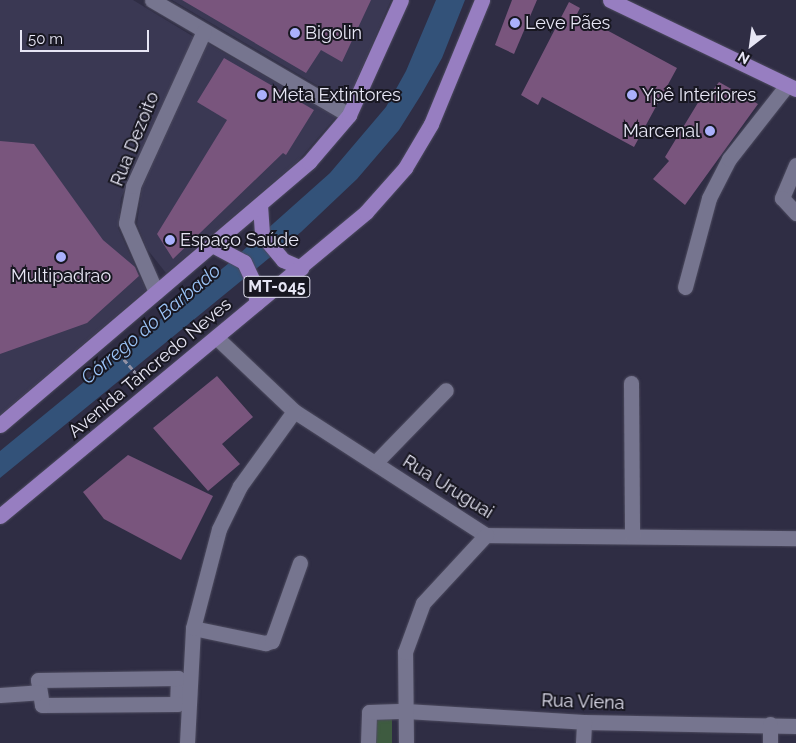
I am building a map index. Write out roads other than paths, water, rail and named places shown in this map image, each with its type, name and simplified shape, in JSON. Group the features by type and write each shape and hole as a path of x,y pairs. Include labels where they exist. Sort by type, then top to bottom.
{"main road":[{"path":"0,425 309,162 350,115 401,0"},
{"name":"Avenida Tancredo Neves","path":"0,516 257,302 301,268 366,212 405,168 431,124 482,0"},
{"path":"610,0 791,87"},
{"path":"260,205 262,236 283,260 301,268"},
{"path":"212,245 244,262 253,281 257,302"}],"street":[{"path":"152,0 350,115"},
{"name":"Rua Dezoito","path":"156,292 126,223 131,196 152,139 204,31"},
{"path":"685,287 709,198 730,159 791,87"},
{"path":"796,165 782,198 796,212"},
{"name":"Rua Uruguai","path":"216,337 294,411 376,462 486,535 796,538"},
{"path":"631,383 632,536"},
{"path":"376,462 446,390"},
{"path":"186,743 192,628 219,528 240,486 294,411"},
{"path":"406,743 405,652 423,603 486,535"},
{"path":"192,628 265,643 272,641 300,562"},
{"path":"178,678 177,704 42,704 39,692 38,680 178,678"},
{"path":"0,695 39,692"},
{"name":"Rua Viena","path":"368,743 369,712 406,711 584,722 770,724 796,726"},
{"path":"583,743 584,722"},
{"path":"770,724 770,743"}],"water":[{"path":"436,0 465,0 442,58 421,95 399,130 357,179 301,232 0,478 0,451 229,263 330,173 386,107 406,71"}],"place":[{"name":"Leve Pães","path":"515,23"},
{"name":"Bigolin","path":"295,33"},
{"name":"Meta Extintores","path":"262,95"},
{"name":"Ypê Interiores","path":"632,95"},
{"name":"Marcenal","path":"710,131"},
{"name":"Espaço Saúde","path":"170,240"},
{"name":"Multipadrao","path":"61,257"}],"water label":[{"name":"Córrego do Barbado","path":"151,324"}]}
